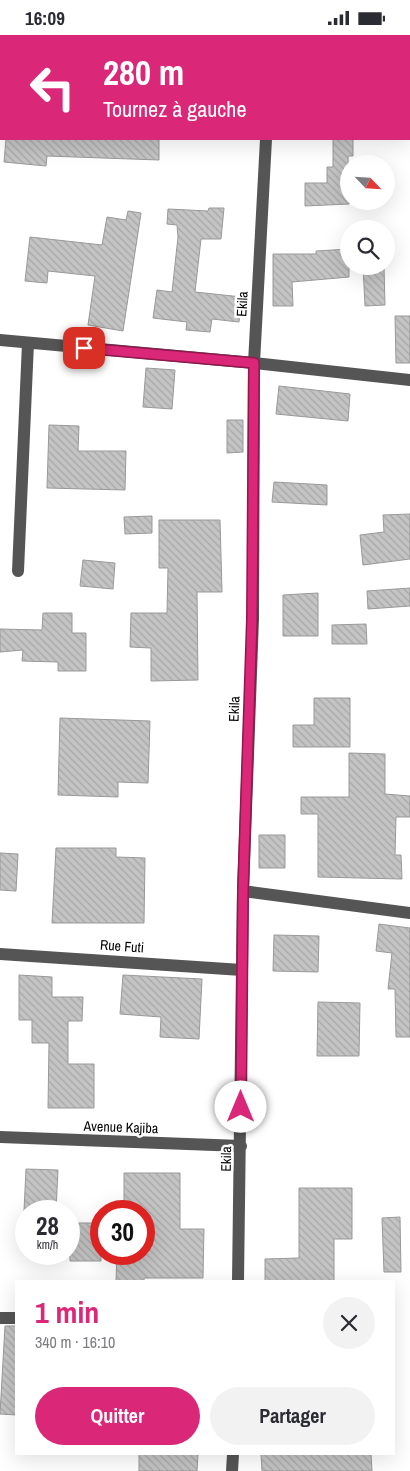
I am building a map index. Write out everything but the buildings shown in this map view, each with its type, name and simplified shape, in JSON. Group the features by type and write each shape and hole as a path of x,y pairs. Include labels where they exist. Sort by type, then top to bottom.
{"street":[{"name":"Ekila","path":"238,1280 243,891 252,619 254,363 266,140"},
{"path":"0,341 254,363 410,380"},
{"path":"18,571 28,343"},
{"path":"243,891 410,913"},
{"name":"Rue Futi","path":"0,953 242,970"},
{"name":"Avenue Kajiba","path":"0,1137 241,1146"},
{"path":"0,1318 15,1318"},
{"path":"232,1471 233,1455"}],"route":[{"path":"84,348 254,363 252,619 243,891 241,1107"}]}
